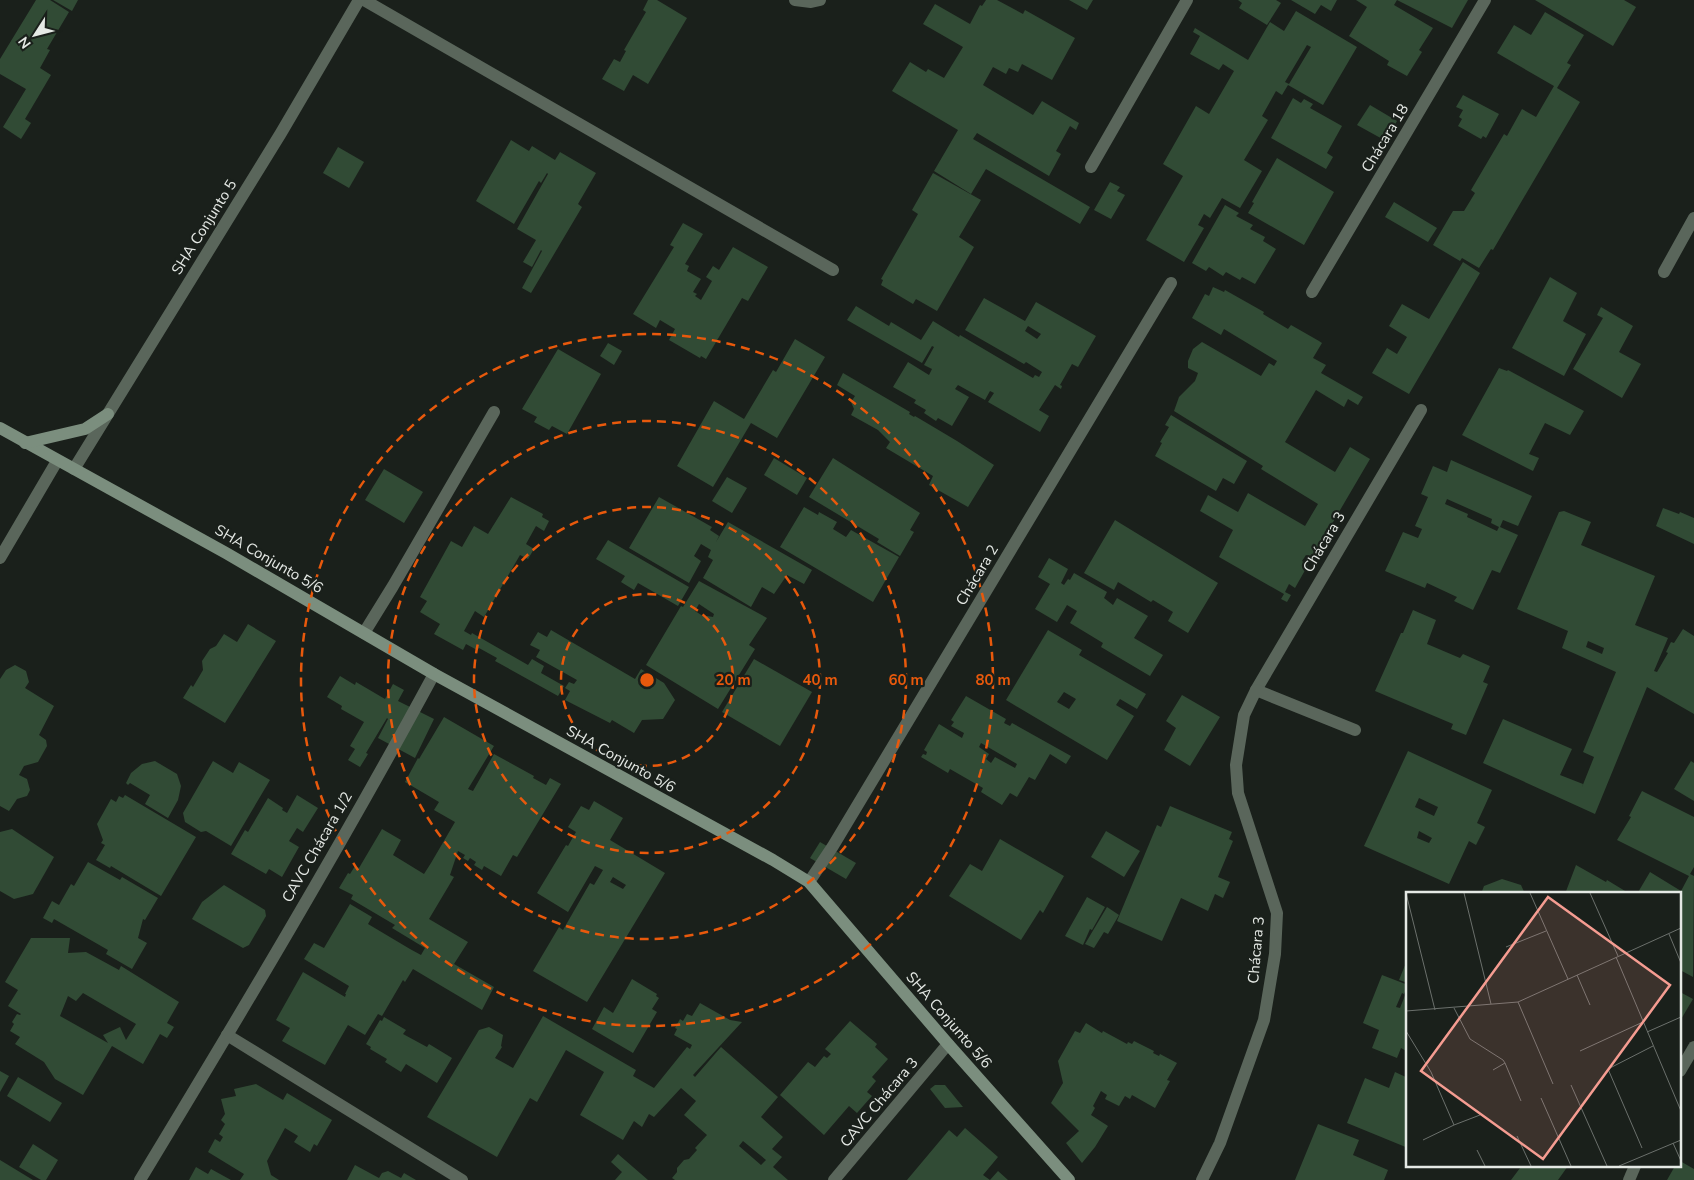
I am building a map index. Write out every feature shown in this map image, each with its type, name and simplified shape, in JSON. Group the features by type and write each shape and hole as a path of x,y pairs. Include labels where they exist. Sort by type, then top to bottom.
{"street":[{"name":"SHA Conjunto 5","path":"74,469 281,133 359,0"},
{"path":"364,0 833,270"},
{"path":"795,0 811,2 820,0"},
{"path":"1091,167 1187,0"},
{"name":"Chácara 18","path":"1312,292 1485,0"},
{"path":"1664,272 1694,218"},
{"name":"Chácara 2","path":"809,882 833,846 1171,283"},
{"name":"Chácara 3","path":"1202,1180 1220,1143 1264,1020 1275,954 1277,913 1238,793 1236,765 1244,715 1256,690 1421,410"},
{"path":"364,633 494,412"},
{"path":"25,443 86,429 108,414"},
{"name":"SHA Conjunto 5/6","path":"0,428 226,553 434,674 809,882 948,1044 1069,1180"},
{"path":"0,558 57,460"},
{"name":"CAVC Chácara 1/2","path":"140,1180 227,1036 434,674"},
{"path":"1256,690 1356,730"},
{"path":"227,1036 462,1180"},
{"name":"CAVC Chácara 3","path":"834,1180 948,1044"},
{"path":"1682,1068 1694,1047"},
{"path":"1629,1180 1634,1168"}],"building":[{"path":"36,0 50,0 69,12 47,49 50,50 40,68 51,75 25,119 31,123 21,139 3,127 26,89 0,74 0,59"},
{"path":"53,0 78,0 72,11"},
{"path":"648,0 657,0 687,18 648,84 633,75 624,91 602,79 614,59 620,62 626,51 624,50 646,12 643,10"},
{"path":"986,0 997,0 1023,14 1025,10 1075,38 1052,80 1022,64 1018,72 1009,68 1006,74 993,67 983,85 1033,115 1042,101 1079,123 1076,130 1070,126 1056,151 1061,154 1049,176 977,133 973,139 1090,207 1080,224 986,169 971,194 934,171 958,130 892,91 910,62 926,72 928,69 944,78 963,47 923,24 935,4 970,24 980,5 982,6"},
{"path":"1069,0 1093,0 1087,10"},
{"path":"1238,0 1276,0 1281,3 1267,25 1239,8 1242,3"},
{"path":"1291,0 1337,0 1331,11 1321,5 1315,14"},
{"path":"1356,0 1397,0 1394,5 1433,28 1419,50 1422,52 1407,76 1387,65 1389,61 1349,36 1367,7"},
{"path":"1397,0 1468,0 1452,28"},
{"path":"1535,0 1624,0 1636,7 1613,46"},
{"path":"1296,11 1357,47 1323,105 1288,85 1282,95 1276,91 1262,116 1268,120 1244,160 1262,171 1240,208 1222,198 1210,218 1204,214 1198,225 1204,228 1184,262 1146,240 1183,176 1163,164 1196,106 1209,114 1234,71 1223,64 1219,70 1190,54 1200,36 1193,32 1195,28 1248,60 1270,22 1284,31","holes":["1307,45 1311,47 1289,84 1285,82"]},
{"path":"1545,12 1584,35 1567,63 1571,65 1557,88 1580,102 1493,250 1491,249 1479,268 1462,258 1460,261 1433,245 1453,211 1464,211 1475,193 1471,190 1504,134 1507,136 1522,109 1536,117 1554,86 1497,53 1514,25 1531,35"},
{"path":"1463,95 1499,114 1486,138 1483,136 1481,139 1458,126 1462,119 1459,117 1463,110 1456,107"},
{"path":"1293,98 1301,103 1304,99 1313,104 1310,108 1342,126 1327,153 1333,157 1326,169 1271,138"},
{"path":"1370,105 1397,121 1386,141 1357,125"},
{"path":"511,140 529,151 532,146 555,160 560,152 596,173 578,204 582,207 531,293 522,288 542,251 532,267 523,262 536,240 517,229 548,174 541,183 539,181 514,224 476,201"},
{"path":"338,147 364,162 349,188 323,173"},
{"path":"1277,158 1334,192 1304,245 1248,213 1254,203 1252,202"},
{"path":"933,173 981,200 959,237 974,247 937,311 916,299 913,304 881,285 883,280 881,279 918,214 912,210"},
{"path":"1110,182 1120,187 1117,191 1125,195 1111,219 1094,210"},
{"path":"1394,202 1437,228 1428,242 1385,217"},
{"path":"1225,205 1239,213 1236,216 1253,225 1250,229 1265,237 1263,241 1276,249 1255,284 1242,277 1240,280 1226,272 1223,276 1209,267 1206,271 1192,263"},
{"path":"683,223 703,234 685,264 689,266 687,271 701,279 693,292 701,300 712,281 706,277 713,266 719,270 733,247 768,267 748,301 742,298 706,359 701,356 700,358 669,340 675,329 660,320 656,328 633,314 674,247 670,245"},
{"path":"1463,262 1480,273 1409,394 1372,373 1387,348 1397,354 1407,337 1389,326 1402,304 1429,319"},
{"path":"1550,277 1577,293 1563,321 1586,334 1564,376 1512,348"},
{"path":"1213,287 1224,292 1225,290 1264,312 1263,314 1288,329 1291,325 1322,343 1313,358 1326,365 1321,373 1363,397 1358,405 1348,399 1344,407 1316,390 1285,442 1335,472 1350,447 1370,459 1312,558 1306,555 1302,561 1308,565 1295,588 1289,584 1285,592 1291,595 1287,602 1281,599 1284,594 1219,557 1233,530 1200,511 1208,495 1238,512 1248,493 1305,526 1318,504 1261,469 1263,466 1174,411 1179,397 1195,381 1198,373 1188,368 1188,361 1193,349 1202,342 1261,376 1269,363 1274,366 1277,361 1224,329 1221,335 1192,318 1205,294 1209,296"},
{"path":"984,298 1025,321 1036,302 1096,336 1078,367 1072,364 1060,385 1062,386 1061,389 1055,385 1039,410 1049,416 1040,432 988,402 994,393 990,391 985,400 958,385 955,389 969,397 952,426 938,418 936,421 924,413 926,410 914,403 916,400 893,387 908,362 929,375 932,369 924,365 934,347 932,346 922,363 847,320 856,306 889,326 891,322 921,340 933,321 1033,378 1035,375 1039,377 1042,372 1026,362 1024,364 965,330","holes":["1028,326 1041,334 1037,339 1025,331"]},
{"path":"1601,307 1633,326 1619,352 1641,364 1622,398 1573,369 1603,318 1597,315"},
{"path":"795,339 825,357 777,438 751,423 713,487 677,466 714,401 744,419 773,370 776,372"},
{"path":"608,343 622,351 614,365 600,356"},
{"path":"558,349 601,374 567,434 552,426 549,430 534,422 537,417 522,409"},
{"path":"1499,368 1508,370 1584,411 1570,435 1545,423 1529,454 1539,458 1533,471 1462,435"},
{"path":"843,373 910,412 909,414 957,441 994,465 968,507 929,485 933,476 886,448 890,442 878,430 851,415 854,409 851,402 855,396 837,385"},
{"path":"1171,415 1247,461 1234,484 1223,478 1216,491 1155,456 1162,443 1160,442 1169,427 1165,425"},
{"path":"774,458 807,478 797,495 764,475"},
{"path":"833,458 920,513 910,530 914,532 900,556 877,542 879,539 809,497"},
{"path":"1451,460 1532,496 1518,526 1503,520 1500,527 1518,535 1500,573 1492,570 1473,610 1454,601 1457,597 1427,583 1425,588 1385,571 1403,532 1418,538 1422,529 1415,526 1428,497 1421,494 1433,466 1447,472","holes":["1447,499 1492,519 1491,523 1499,527 1497,531 1467,517 1468,514 1445,504"]},
{"path":"384,469 423,492 404,523 365,500"},
{"path":"727,477 747,488 732,513 712,501"},
{"path":"511,497 543,514 542,517 549,521 544,531 536,526 526,544 534,549 528,559 520,555 484,617 475,611 464,631 471,635 472,633 528,665 532,659 544,666 541,673 564,686 558,696 495,661 497,658 479,648 477,650 466,644 463,650 434,634 440,624 420,612 427,601 420,597 451,541 462,547 474,526 488,534"},
{"path":"659,497 712,527 710,530 719,536 716,542 728,522 812,570 804,584 787,575 774,594 762,587 751,607 703,578 713,560 708,557 711,550 701,544 694,556 701,561 689,583 629,548"},
{"path":"804,507 818,515 819,512 837,522 833,529 846,537 851,530 899,557 873,602 780,547"},
{"path":"1663,508 1694,518 1694,544 1656,526"},
{"path":"1564,511 1591,522 1581,545 1655,576 1635,625 1668,638 1654,671 1657,672 1668,653 1666,652 1671,642 1674,643 1683,629 1694,636 1694,714 1647,687 1595,814 1483,763 1503,719 1572,749 1560,775 1583,784 1582,787 1594,757 1583,752 1616,672 1562,648 1568,631 1517,609 1559,512","holes":["1588,641 1604,648 1602,654 1586,647"]},
{"path":"1115,520 1218,583 1188,633 1168,621 1173,612 1153,600 1151,602 1118,582 1114,590 1084,573"},
{"path":"608,540 689,587 678,606 638,583 634,590 621,582 625,576 596,559"},
{"path":"1049,558 1068,569 1061,583 1064,585 1074,573 1107,592 1104,598 1113,605 1117,598 1148,616 1134,638 1163,655 1150,676 1101,647 1103,643 1070,623 1077,611 1067,605 1057,622 1035,609 1050,584 1038,577"},
{"path":"699,581 767,618 749,645 755,649 718,709 646,665 681,606 683,607","holes":["699,604 714,614 713,617 707,616 706,618 695,611"]},
{"path":"1413,610 1436,620 1427,644 1460,658 1463,654 1490,666 1483,682 1488,684 1466,735 1451,729 1453,724 1375,691"},
{"path":"248,624 276,641 225,723 183,698 191,685 193,687 203,670 202,661 210,649 216,646 224,634 237,642"},
{"path":"551,630 635,679 641,669 664,683 675,700 663,719 642,720 634,733 612,720 610,723 565,700 570,691 565,688 569,682 574,684 577,680 536,657 540,650 530,645 538,632 547,637"},
{"path":"1048,630 1082,650 1079,655 1146,694 1137,709 1120,699 1116,705 1134,716 1107,760 1006,700","holes":["1064,692 1076,699 1069,709 1057,702"]},
{"path":"754,659 812,692 780,746 722,712"},
{"path":"15,665 26,671 29,682 25,688 54,706 39,735 46,740 47,746 38,762 24,766 19,775 27,779 30,790 27,796 17,799 9,811 0,806 0,679 6,670"},
{"path":"340,676 355,685 356,682 385,699 393,684 404,690 398,701 434,719 415,758 378,738 387,718 366,753 368,754 360,767 348,760 355,749 350,746 364,722 341,709 342,706 327,697"},
{"path":"1182,695 1220,717 1190,766 1164,750 1176,728 1166,721"},
{"path":"966,696 1006,719 1004,723 1010,726 1012,723 1071,756 1066,764 1050,754 1035,780 1029,777 1017,797 1010,793 1002,805 981,792 983,788 950,769 948,773 921,757 923,754 926,755 927,752 924,750 939,724 962,738 964,733 951,726 954,722 951,720","holes":["981,743 1017,764 1015,768 995,757 991,763 986,759 989,754 979,747"]},
{"path":"444,717 494,746 468,789 473,791 494,754 534,776 533,778 546,785 550,778 561,784 517,857 513,855 501,876 484,866 482,870 474,865 476,862 470,858 468,861 463,858 465,855 458,851 450,875 454,877 429,919 468,942 454,964 494,987 482,1010 413,969 405,982 403,980 382,1016 378,1014 365,1035 348,1025 325,1065 282,1041 290,1028 276,1020 303,972 345,997 349,986 304,959 314,943 324,948 350,904 372,917 368,924 410,949 421,955 425,948 392,928 395,925 351,899 353,895 339,888 348,873 350,874 355,866 359,868 382,829 401,840 393,855 424,874 431,863 455,822 434,810 439,802 405,782"},
{"path":"1408,751 1492,790 1477,823 1485,827 1476,845 1469,841 1449,884 1364,846","holes":["1419,798 1438,807 1434,816 1415,807","1419,831 1432,838 1429,843 1417,838"]},
{"path":"155,761 177,774 181,786 178,800 168,818 145,804 150,795 130,783 128,785 126,783 131,773 142,764"},
{"path":"213,761 233,773 239,762 270,780 231,846 206,831 201,832 185,822 183,813"},
{"path":"1691,761 1694,763 1694,801 1674,789"},
{"path":"1642,791 1694,817 1694,867 1690,874 1694,876 1693,977 1682,971 1682,892 1638,892 1650,872 1681,891 1689,876 1617,840 1631,817 1629,816"},
{"path":"125,795 196,837 161,896 111,866 110,868 96,860 105,845 101,843 103,840 97,824 111,799 116,802 119,796 123,798"},
{"path":"297,795 318,808 303,832 297,828 289,841 299,847 282,877 269,869 266,874 231,854 245,830 248,832 268,798 287,813"},
{"path":"594,801 623,818 610,840 665,873 587,1002 533,971 559,927 563,930 590,883 594,885 603,870 595,866 568,912 537,893 576,832 568,827 581,806 589,810","holes":["613,877 626,885 623,889 610,882"]},
{"path":"1170,806 1232,832 1229,839 1233,841 1218,877 1230,882 1223,898 1215,894 1208,911 1181,898 1162,941 1117,921 1157,825 1161,827"},
{"path":"12,829 54,857 33,894 14,899 0,891 0,832"},
{"path":"1106,831 1140,851 1124,877 1091,857"},
{"path":"1000,839 1064,876 1043,913 1040,910 1021,940 949,896 970,864 982,871"},
{"path":"820,842 856,863 846,879 810,858"},
{"path":"88,862 120,880 122,877 158,898 145,920 143,919 138,938 147,943 132,969 106,954 108,950 54,919 52,923 43,918 52,901 59,905 71,884 74,886"},
{"path":"1576,865 1627,892 1566,892"},
{"path":"1502,879 1521,885 1524,892 1482,892 1484,886"},
{"path":"224,885 265,910 266,916 249,945 243,948 192,919 202,902"},
{"path":"1087,897 1105,907 1092,930 1090,929 1083,945 1065,936"},
{"path":"1107,907 1119,915 1108,934 1104,932 1094,948 1085,944"},
{"path":"31,938 70,938 68,953 86,952 119,970 121,966 179,1002 167,1023 174,1027 167,1038 160,1034 143,1064 112,1046 83,1095 55,1079 44,1062 15,1044 20,1037 10,1031 14,1024 12,1022 17,1014 21,1014 8,1006 18,990 5,982","holes":["83,993 136,1024 126,1040 120,1027 103,1035 108,1043 60,1016 68,996 76,1001"]},
{"path":"1406,963 1406,982 1399,980"},
{"path":"1382,975 1406,984 1406,990 1404,994 1402,993 1396,1007 1400,1008 1406,993 1406,1051 1401,1048 1397,1058 1372,1048 1379,1030 1363,1023"},
{"path":"632,979 657,994 656,996 659,998 652,1009 657,1012 633,1053 592,1029 604,1007 613,1013"},
{"path":"1682,993 1693,999 1682,1018"},
{"path":"700,1003 730,1020 742,1022 693,1075 695,1077 721,1047 778,1097 761,1117 783,1137 772,1149 782,1157 773,1167 788,1180 675,1180 672,1178 677,1172 677,1168 684,1160 689,1159 697,1150 695,1148 707,1135 684,1115 696,1101 681,1088 654,1117 649,1114 642,1127 634,1121 623,1140 580,1115 604,1072 566,1050 537,1102 530,1098 497,1157 427,1117 479,1030 489,1027 503,1035 502,1047 495,1058 513,1068 543,1016 636,1070 633,1076 654,1088 687,1047 690,1049 692,1045 674,1035 677,1029 675,1028 680,1019 683,1021 687,1014 692,1016","holes":["743,1141 766,1160 761,1165 739,1146"]},
{"path":"384,1017 406,1030 403,1034 427,1047 429,1044 452,1058 437,1083 406,1064 401,1072 385,1062 387,1059 370,1049 371,1047 366,1044 380,1020 382,1021"},
{"path":"850,1021 877,1044 875,1047 888,1059 872,1077 876,1081 867,1092 872,1096 857,1113 849,1106 824,1135 780,1095 808,1062 815,1067 824,1056 827,1058 831,1054 825,1049"},
{"path":"1086,1023 1102,1033 1103,1031 1127,1044 1128,1042 1132,1044 1134,1041 1154,1051 1153,1053 1159,1056 1160,1054 1177,1063 1167,1080 1170,1081 1155,1108 1132,1095 1130,1099 1125,1096 1119,1106 1105,1099 1107,1095 1101,1091 1093,1106 1095,1108 1091,1115 1108,1126 1082,1163 1066,1143 1079,1131 1051,1103 1063,1083 1058,1061 1075,1031 1080,1033"},
{"path":"0,1071 9,1076 0,1092"},
{"path":"1395,1072 1406,1077 1406,1147 1347,1123 1365,1078 1389,1088"},
{"path":"18,1077 62,1103 50,1122 7,1096"},
{"path":"256,1084 283,1100 287,1093 332,1120 317,1146 314,1144 310,1152 294,1142 298,1136 285,1128 267,1161 271,1175 279,1180 240,1180 244,1174 208,1152 215,1139 220,1142 223,1137 219,1134 225,1124 221,1120 225,1114 221,1099 236,1096 234,1089"},
{"path":"935,1085 945,1085 963,1107 945,1108 930,1089"},
{"path":"1318,1124 1359,1140 1353,1155 1388,1170 1384,1180 1295,1180"},
{"path":"965,1128 998,1157 983,1175 990,1180 907,1180 949,1130 957,1137"},
{"path":"33,1144 58,1160 46,1180 41,1180 19,1167"},
{"path":"618,1154 648,1180 615,1180 622,1172 611,1162"},
{"path":"0,1160 33,1180 0,1180"},
{"path":"1682,1162 1694,1169 1694,1180 1667,1180 1674,1168 1682,1168"},
{"path":"355,1165 379,1178 382,1173 388,1171 401,1178 404,1173 416,1180 347,1180"},
{"path":"196,1167 208,1174 211,1169 231,1180 189,1180"},
{"path":"1520,1168 1567,1168 1558,1180 1511,1180"},
{"path":"998,1171 1008,1180 990,1180"}]}
